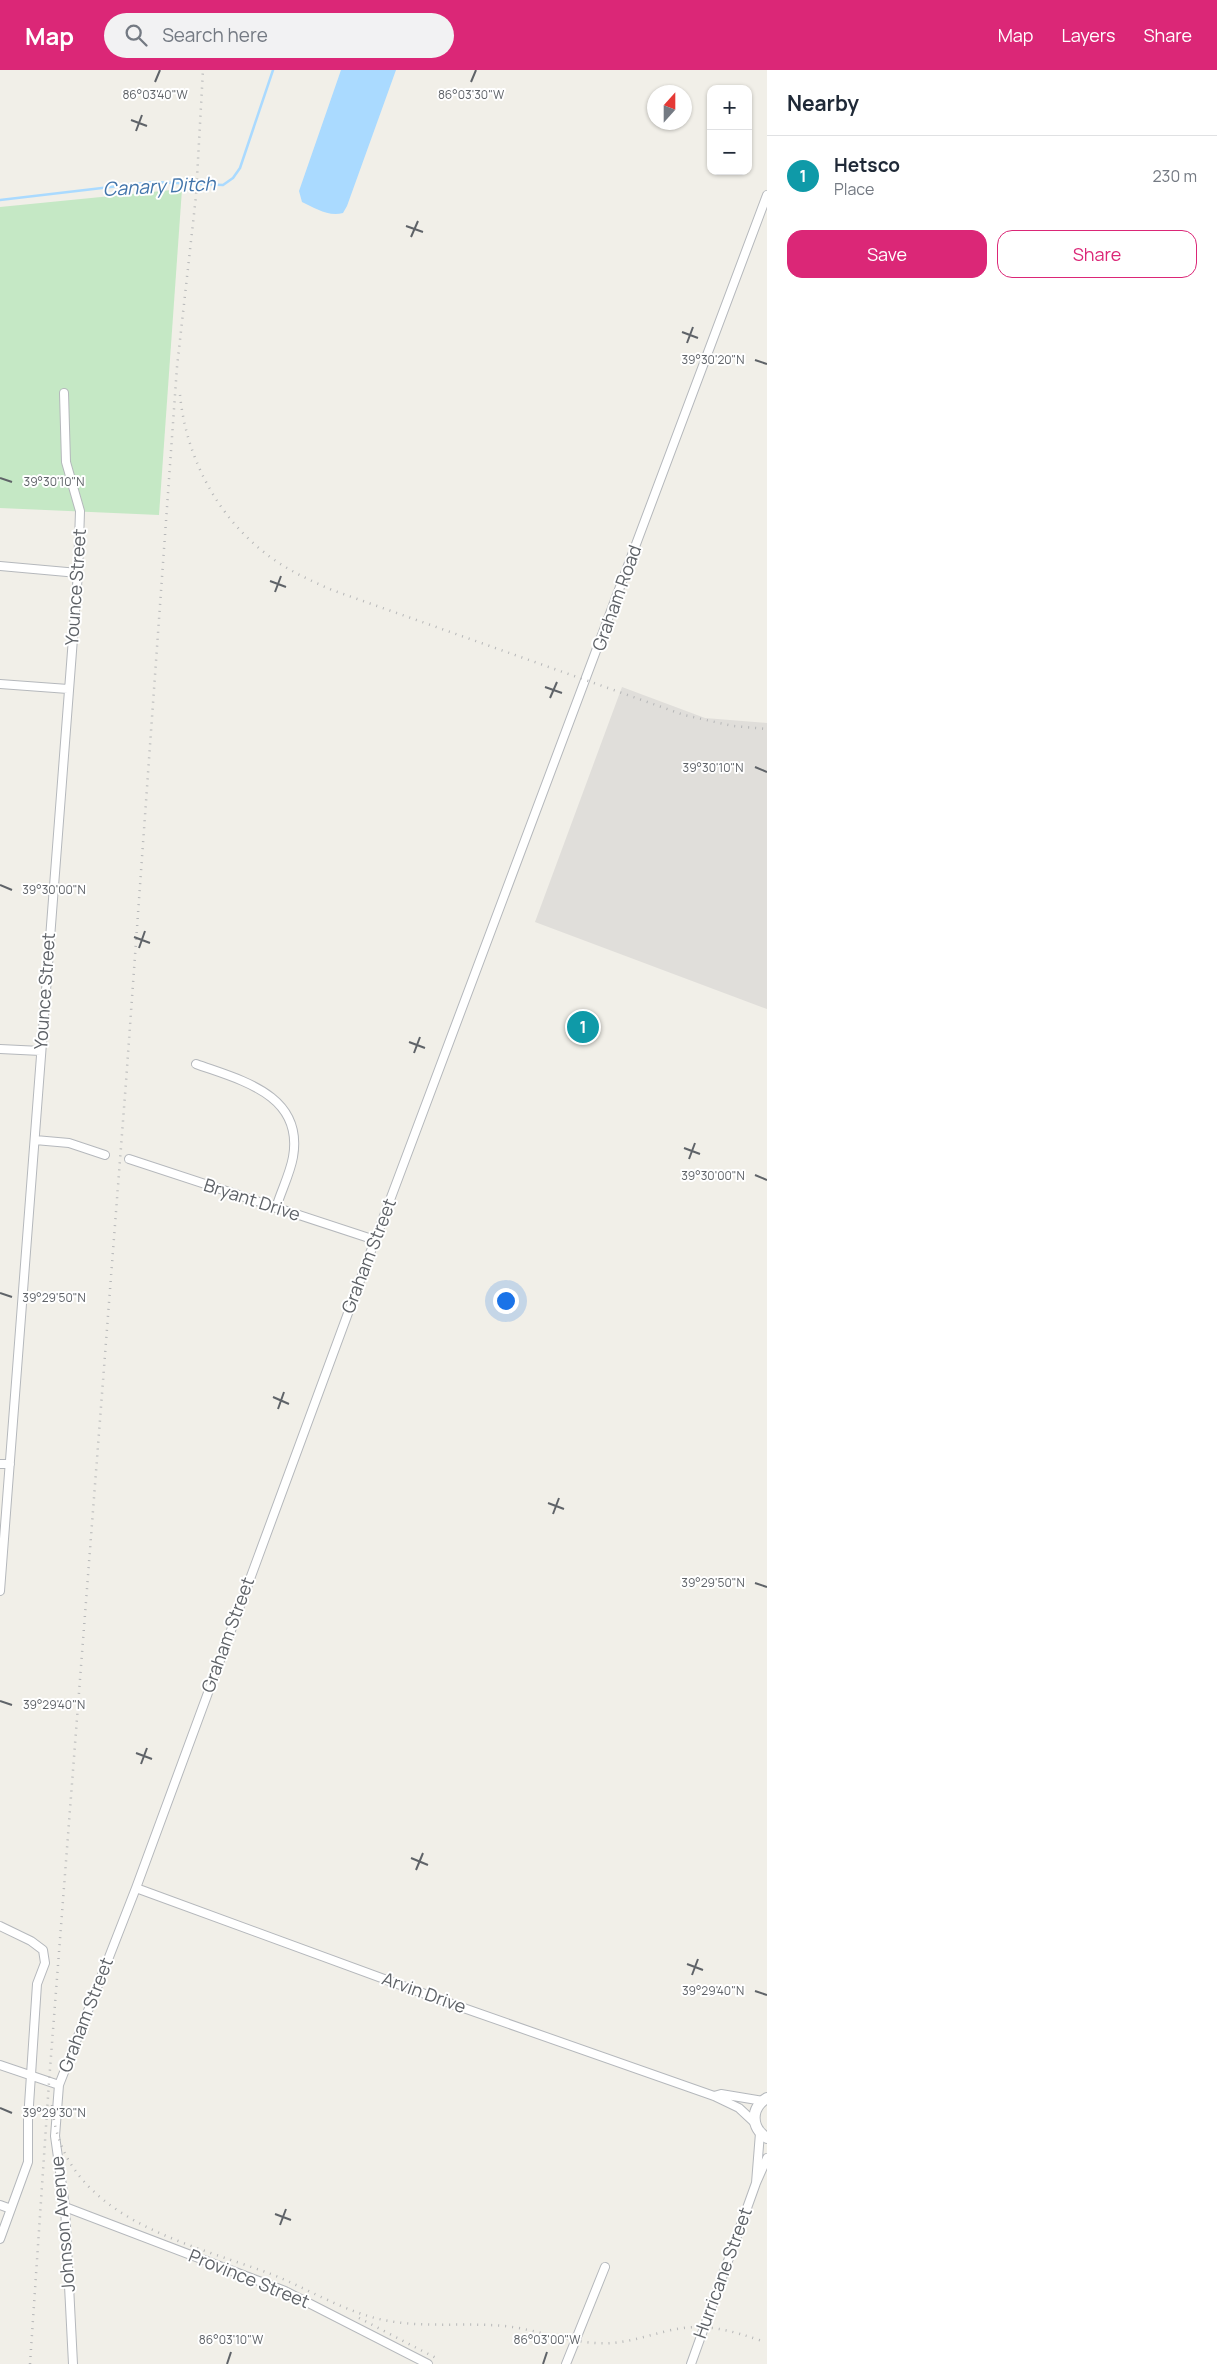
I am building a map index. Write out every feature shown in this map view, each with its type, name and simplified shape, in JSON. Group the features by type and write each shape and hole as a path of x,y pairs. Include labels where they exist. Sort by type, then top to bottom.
{"street":[{"name":"Graham Road","path":"466,1000 767,195"},
{"name":"Younce Street","path":"0,1591 78,573 80,510 66,462 64,393"},
{"path":"0,566 78,573"},
{"path":"0,684 68,689"},
{"name":"Graham Street","path":"0,2239 28,2162 31,2076 59,2085 136,1888 374,1240 466,1000"},
{"path":"0,1049 41,1051"},
{"path":"196,1064 256,1085 272,1096 284,1112 293,1135 293,1156 276,1208"},
{"path":"35,1140 69,1143 106,1155"},
{"name":"Bryant Drive","path":"129,1159 374,1240"},
{"path":"0,1464 10,1464"},
{"name":"Arvin Drive","path":"136,1888 455,2005 714,2096 739,2108 754,2122 764,2136"},
{"path":"0,1926 31,1941 43,1950 45,1963 37,1984 31,2076 0,2065"},
{"name":"Johnson Avenue","path":"59,2085 55,2136 65,2207 73,2364"},
{"name":"Arvin Drive","path":"714,2096 721,2094 765,2099"},
{"name":"Arvin Drive","path":"754,2122 756,2110 765,2099"},
{"name":"Hurricane Street","path":"756,2183 764,2136"},
{"name":"Hurricane Street","path":"691,2364 756,2183 767,2158"},
{"path":"0,2205 11,2209"},
{"name":"Province Street","path":"65,2207 285,2291 428,2364"},
{"path":"566,2364 605,2267"}],"shaded area":[{"path":"622,687 705,718 767,723 767,1009 535,922"}],"green space":[{"path":"182,189 159,515 0,508 0,207"}],"water":[{"path":"341,70 396,70 347,206 343,213 332,214 302,202 299,191"}],"waterway":[{"name":"Canary Ditch","path":"0,200 153,182 223,185 233,178 240,168 273,70"}],"railway":[{"path":"30,2364 49,2082 126,1082 177,367 196,196 203,70"},
{"path":"180,395 183,418 189,440 206,483 232,521 248,538 265,553 289,569 332,590 684,715 733,726 767,729"},
{"path":"52,2105 60,2143 78,2174 103,2199 133,2220 166,2236 271,2274 361,2314 407,2323 504,2326 595,2343 623,2342 680,2328 693,2327 728,2331 765,2342"},
{"path":"359,2318 436,2358"}],"place":[{"name":"Hetsco","path":"583,1027"}]}
